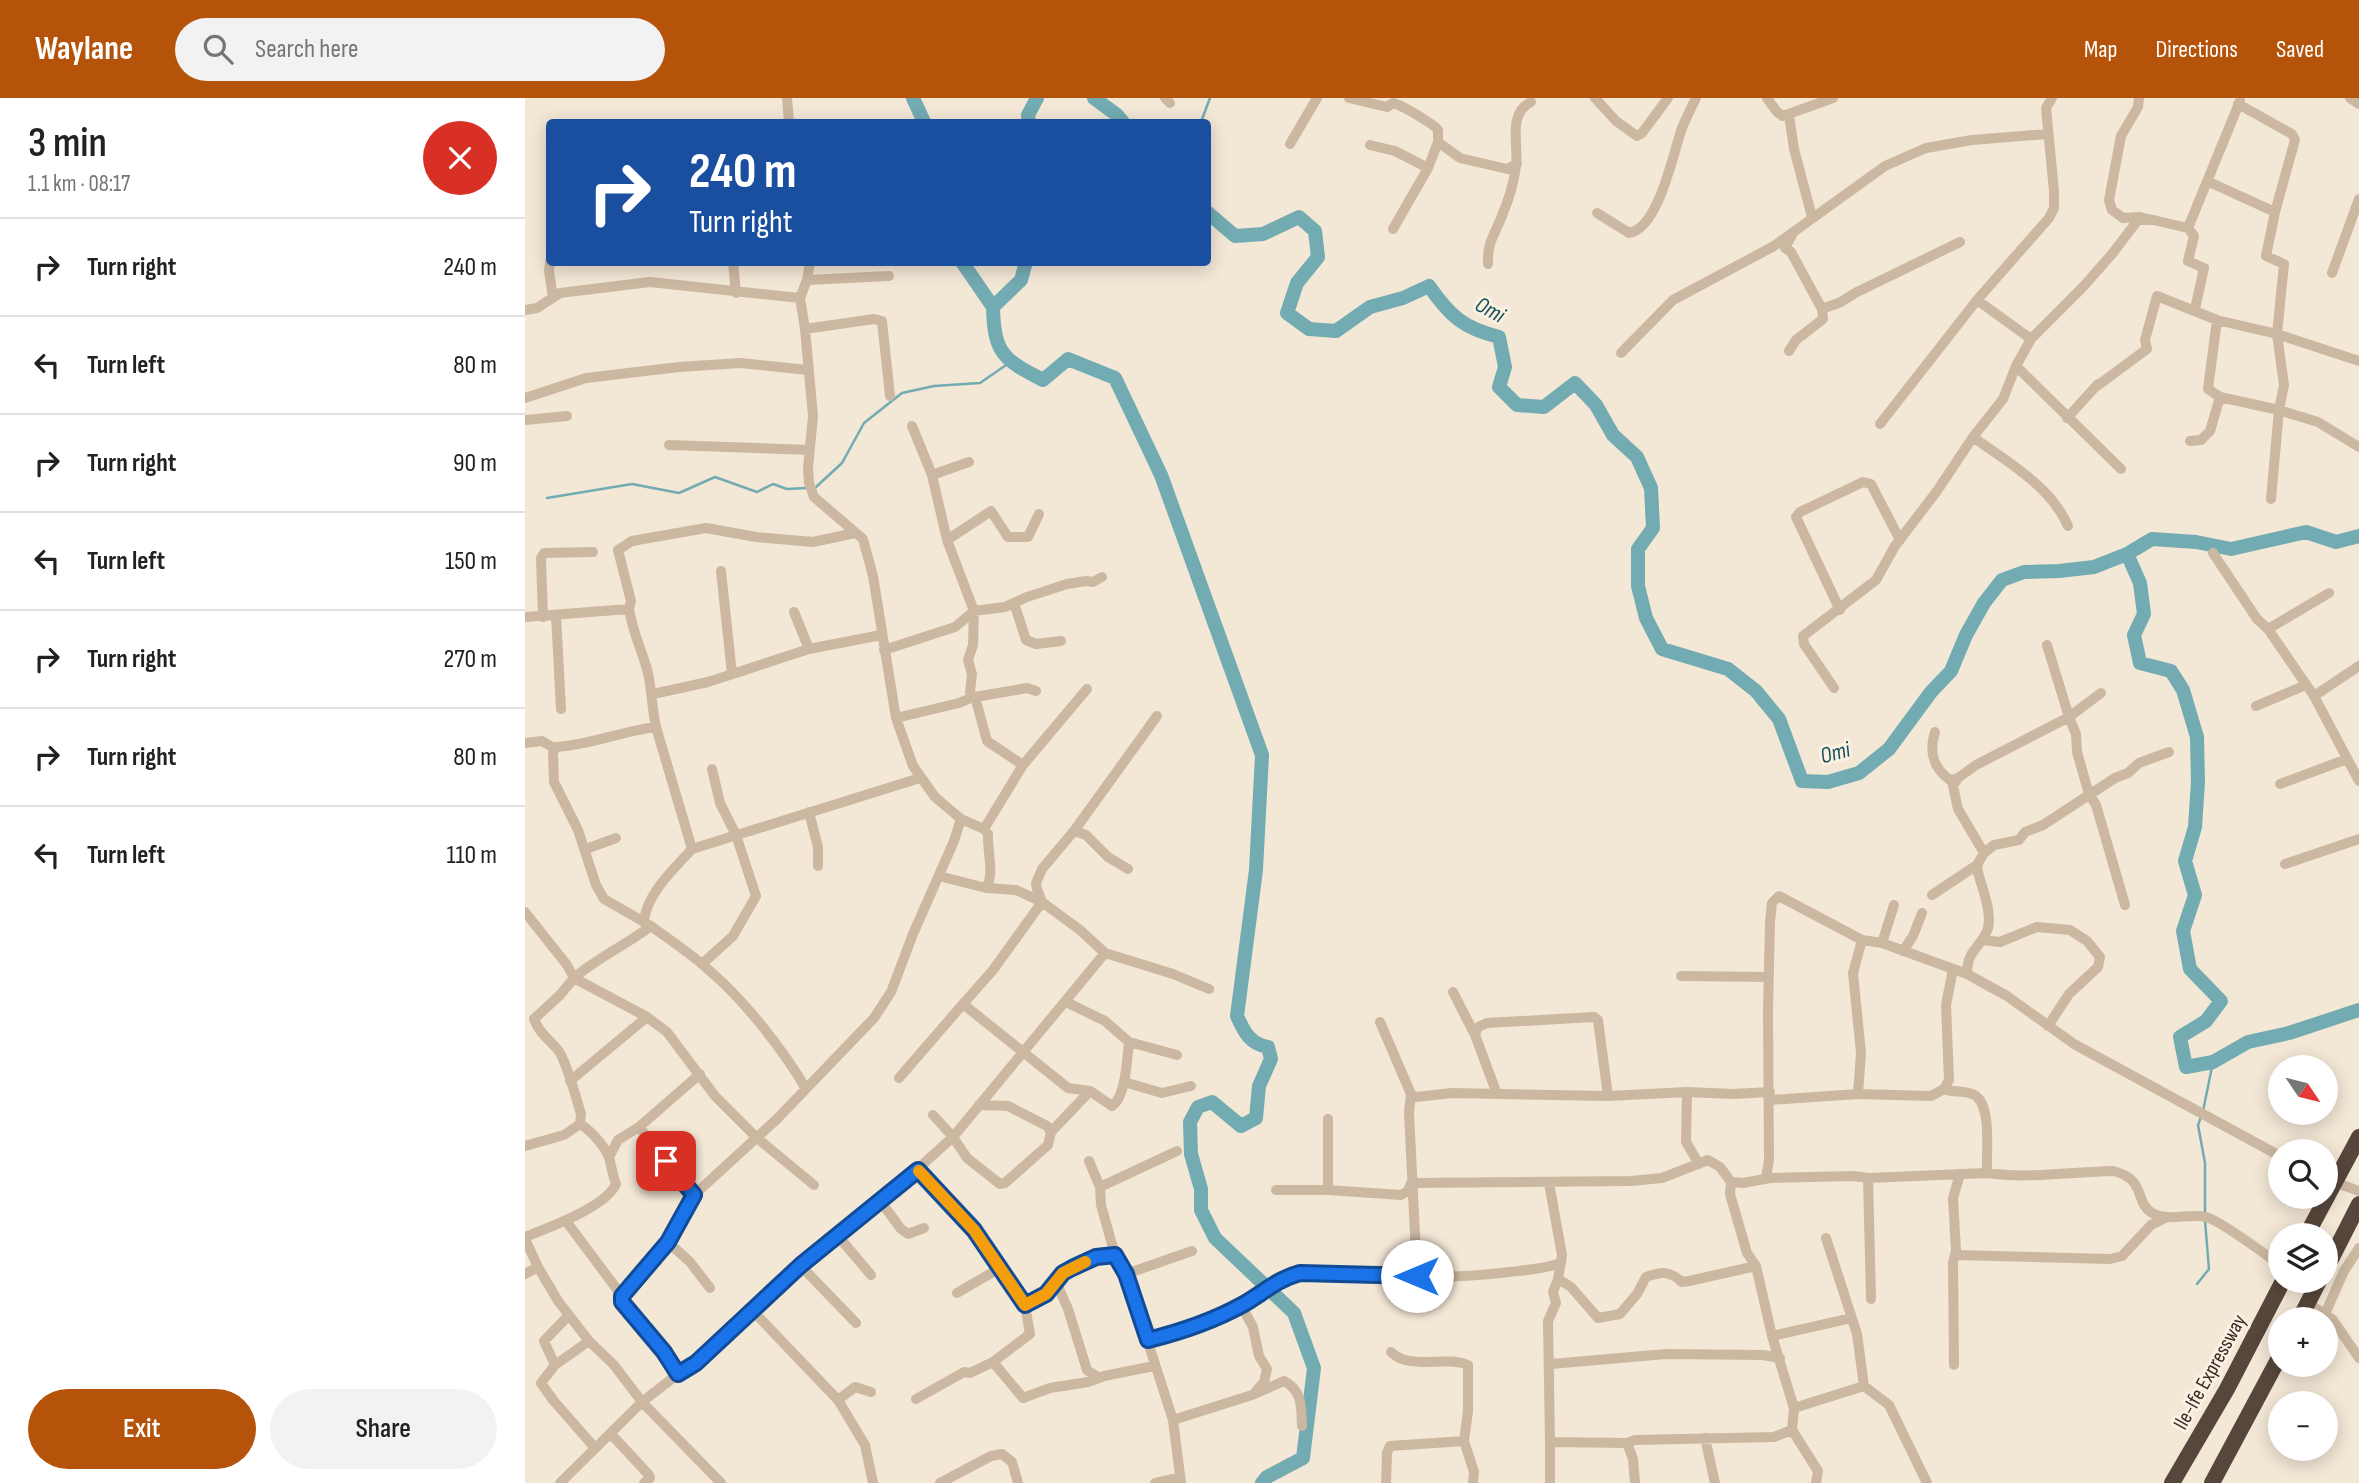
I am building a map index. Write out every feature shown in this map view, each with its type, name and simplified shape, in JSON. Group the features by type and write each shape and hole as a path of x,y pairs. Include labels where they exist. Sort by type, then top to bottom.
{"highway":[{"path":"2338,1168 2359,1137"},
{"path":"2338,1245 2359,1204"},
{"name":"Ile-Ife Expressway","path":"2172,1483 2227,1389 2277,1293"},
{"path":"2306,1307 2313,1293"},
{"path":"2212,1483 2269,1377"}],"street":[{"path":"787,98 789,119"},
{"path":"1290,144 1317,98"},
{"path":"1349,98 1387,107 1394,100 1437,129 1438,142 1428,168 1393,229"},
{"path":"1595,98 1616,121 1637,136 1668,98"},
{"path":"1597,213 1629,233 1635,232 1643,225 1663,190 1682,128 1696,98"},
{"path":"1767,98 1783,116 1833,98"},
{"path":"1880,424 1977,300 2049,218 2054,208 2046,108 2052,98"},
{"path":"2139,98 2138,107 2121,136 2109,200 2112,210 2123,218 2140,216 2188,228 2194,236 2189,261 2204,268 2195,309"},
{"path":"2351,98 2359,104"},
{"path":"1488,264 1488,244 1503,214 1517,164 1516,120 1525,104 1533,99"},
{"path":"2188,228 2240,101 2292,134 2295,140 2266,256 2284,264 2277,334 2284,385 2279,410 2271,499"},
{"path":"1789,115 1794,149 1812,217"},
{"path":"1621,353 1674,300 1773,246 1885,166 1926,148 1972,140 2047,134"},
{"path":"1438,142 1461,158 1507,169 1517,164"},
{"path":"1370,145 1395,151 1428,168"},
{"path":"2207,181 2275,212"},
{"path":"2332,274 2359,199"},
{"path":"1834,688 1804,644 1803,636 1876,580 1900,540 1937,491 1973,436 2003,399 2016,366 2031,339 2098,271 2138,220 2154,220"},
{"path":"1789,351 1796,341 1823,319 1822,309 1791,252 1786,248 1788,240 1800,225"},
{"path":"1822,309 1960,242"},
{"path":"550,266 553,298"},
{"path":"733,266 736,293"},
{"path":"809,266 800,299 813,415 808,468 814,497 863,539 896,718 920,778 935,797 961,819 989,834 990,879 986,888"},
{"path":"807,279 889,276"},
{"path":"525,310 537,308 560,293 650,282 800,299"},
{"path":"2067,418 2097,385 2147,349 2145,340 2157,296 2217,320 2277,334 2359,361"},
{"path":"1977,300 2031,339"},
{"path":"805,330 874,319 882,321 890,396"},
{"path":"2217,320 2208,388 2220,397 2318,422 2359,447"},
{"path":"525,398 586,378 679,367 741,363 808,370"},
{"path":"2016,366 2121,469"},
{"path":"2190,441 2201,440 2210,431 2220,397"},
{"path":"525,421 567,416"},
{"path":"896,718 960,703 973,697 970,692 972,674 968,660 973,645 974,611 947,540 932,475 912,426"},
{"path":"1973,436 2046,492 2062,512 2068,526"},
{"path":"669,445 810,450"},
{"path":"932,475 969,463"},
{"path":"1840,610 1796,517 1801,512 1863,482 1871,484 1900,540"},
{"path":"947,540 991,511 1008,537 1028,537 1039,514"},
{"path":"692,849 656,727 653,694 644,658 633,634 629,609 631,601 618,550 632,541 682,530 706,528 756,537 813,542 856,533"},
{"path":"543,617 541,558 544,553 593,552"},
{"path":"2213,553 2306,685 2359,781"},
{"path":"721,572 732,674"},
{"path":"884,650 955,627 974,611 1005,607 1051,588 1093,582 1102,577"},
{"path":"2268,629 2329,593"},
{"path":"1014,603 1026,640 1036,644 1061,641"},
{"path":"525,617 629,609"},
{"path":"794,612 809,649"},
{"path":"556,615 561,709"},
{"path":"653,694 732,674 809,649 881,635"},
{"path":"2047,645 2076,734 2077,752 2089,794 2096,805 2125,905"},
{"path":"2313,696 2359,666"},
{"path":"2256,706 2306,685"},
{"path":"1023,765 987,741 975,696 1027,688 1036,691"},
{"path":"984,829 1023,765 1087,689"},
{"path":"1984,853 1958,809 1953,786 1958,778 1976,765 2069,716 2101,693"},
{"path":"1042,901 1037,883 1042,869 1074,831 1157,716"},
{"path":"525,743 542,741 555,748 656,727"},
{"path":"1935,732 1930,747 1932,758 1945,777 1949,780 1958,778"},
{"path":"555,748 554,782 586,849 596,885 604,899 648,924 702,964 759,1024 794,1068 806,1089"},
{"path":"1931,895 1977,865 1984,853 1994,845 2019,840 2025,832 2043,825 2115,778 2129,773 2133,760 2169,752"},
{"path":"2280,784 2347,759"},
{"path":"702,964 733,936 756,896 736,835 720,803 712,769"},
{"path":"648,924 645,909 665,880 692,849 920,778"},
{"path":"809,812 818,846 818,866"},
{"path":"622,1296 668,1242 694,1195 757,1138 874,1018 891,992 961,819"},
{"path":"1074,831 1086,835 1108,857 1128,870"},
{"path":"586,849 616,838"},
{"path":"2285,864 2359,839"},
{"path":"1967,974 1970,954 1987,931 1989,918 1977,865"},
{"path":"939,876 986,888 1016,890 1042,901 1105,953 1173,974 1209,989"},
{"path":"1770,1178 1766,1178 1769,1160 1770,1096 1769,977 1772,903 1779,896 1862,940 1882,943 1967,974 2007,996 2074,1044 2268,1149"},
{"path":"899,1078 993,970 1042,901"},
{"path":"1882,943 1894,905"},
{"path":"1903,951 1922,913"},
{"path":"526,916 567,965 574,978 647,1017 667,1032 715,1096 757,1138 814,1185"},
{"path":"525,1146 564,1135 580,1124 581,1114 559,1051 537,1027 534,1019 588,966 630,942 648,924"},
{"path":"1982,940 2000,942 2037,927 2070,930 2087,942 2100,957 2098,967 2070,994 2048,1026"},
{"path":"1858,1094 1861,1053 1853,973 1862,940"},
{"path":"560,1483 642,1402 696,1363 801,1265 881,1202 953,1137 1105,953"},
{"path":"1411,1094 1416,1097 1452,1093 1608,1096 1688,1092 1770,1096 1931,1096 1944,1088 1949,1080 1946,1005 1953,969"},
{"path":"1681,976 1769,977"},
{"path":"1453,992 1475,1035 1497,1094"},
{"path":"1066,1002 1105,1021 1129,1042 1177,1055"},
{"path":"963,1004 1068,1088 1090,1091 1112,1106 1117,1102 1124,1082 1129,1042"},
{"path":"571,1081 647,1017"},
{"path":"1475,1035 1478,1027 1487,1023 1594,1017 1598,1020 1608,1096"},
{"path":"1380,1022 1411,1094 1411,1183 1417,1276"},
{"path":"700,1074 639,1127 618,1140 609,1157 610,1170 616,1184 614,1188 591,1207 525,1238 558,1301 589,1341 614,1365 642,1402 720,1483"},
{"path":"1124,1082 1162,1093 1191,1086"},
{"path":"1944,1088 1953,1093 1977,1096 1986,1108 1987,1173"},
{"path":"933,1115 967,1158 1000,1184 1005,1183 1048,1145 1051,1132 1090,1091"},
{"path":"1688,1092 1686,1142 1699,1164"},
{"path":"979,1105 1008,1106 1047,1126 1051,1132"},
{"path":"1328,1119 1328,1190"},
{"path":"580,1124 587,1128 609,1157"},
{"path":"639,1127 694,1195"},
{"path":"1100,1187 1177,1151"},
{"path":"1411,1183 1549,1183 1662,1178 1708,1160 1720,1167 1731,1182 1730,1194 1747,1253 1756,1266 1772,1335 1794,1408 1792,1430 1818,1471 1816,1483"},
{"path":"1089,1161 1100,1187 1101,1205 1115,1255 1126,1274 1173,1420 1181,1480 1155,1483"},
{"path":"916,1399 964,1372 970,1373 993,1362 1030,1334 1025,1305 1000,1268 974,1230 918,1170"},
{"path":"1731,1182 1854,1175 1868,1178 2113,1171 2124,1173 2137,1184 2147,1207 2153,1213 2167,1217"},
{"path":"1954,1365 1952,1262 1956,1255 1953,1198 1960,1174"},
{"path":"1868,1178 1871,1299"},
{"path":"1276,1190 1401,1195 1408,1191 1411,1183"},
{"path":"1549,1183 1561,1263 1553,1292 1556,1303 1548,1321 1551,1364 1550,1483"},
{"path":"2338,1183 2359,1191"},
{"path":"881,1202 901,1229 908,1234 924,1228"},
{"path":"1956,1255 2110,1259 2122,1256 2151,1224 2167,1217 2193,1215 2209,1217 2268,1257"},
{"path":"566,1221 622,1296 622,1302 664,1352 678,1374"},
{"path":"838,1236 871,1275"},
{"path":"1826,1238 1857,1334 1864,1386 1889,1405 1927,1483"},
{"path":"668,1242 710,1288"},
{"path":"2328,1307 2344,1271 2359,1248"},
{"path":"1126,1274 1192,1251"},
{"path":"1025,1305 1046,1294 1063,1273 1072,1268 1096,1257 1115,1255"},
{"path":"1148,1340 1189,1329 1241,1305 1285,1277 1300,1273 1477,1276 1561,1263"},
{"path":"801,1265 856,1323"},
{"path":"1558,1279 1571,1287 1598,1318 1621,1314 1646,1277 1663,1271 1682,1282 1689,1282 1756,1266"},
{"path":"525,1274 538,1267"},
{"path":"957,1293 1000,1268"},
{"path":"1056,1282 1068,1309 1087,1370 1099,1378"},
{"path":"2308,1303 2314,1307"},
{"path":"1241,1305 1254,1327 1259,1356 1267,1370 1264,1382 1252,1395"},
{"path":"753,1311 838,1400 865,1445 872,1483"},
{"path":"555,1365 544,1341 569,1315"},
{"path":"1772,1335 1851,1318"},
{"path":"2338,1327 2359,1358"},
{"path":"589,1341 555,1365 541,1383 595,1448"},
{"path":"1391,1352 1396,1357 1412,1362 1459,1361 1468,1365 1468,1411 1464,1441 1474,1472 1473,1483"},
{"path":"1551,1364 1666,1354 1763,1355 1780,1358"},
{"path":"993,1362 1023,1398 1050,1388 1154,1366"},
{"path":"1173,1420 1252,1395 1284,1381 1294,1387 1300,1402 1302,1426"},
{"path":"1794,1408 1864,1386"},
{"path":"838,1400 855,1387 871,1392"},
{"path":"1551,1442 1627,1443 1635,1440 1774,1437 1792,1430"},
{"path":"611,1434 649,1475 650,1478 644,1483"},
{"path":"1705,1438 1715,1483"},
{"path":"1386,1483 1390,1446 1464,1441"},
{"path":"1627,1443 1633,1459 1635,1483"},
{"path":"940,1483 991,1456 1002,1454 1013,1462 1018,1483"}],"waterway":[{"name":"Omi","path":"913,98 923,119"},
{"name":"Omi","path":"1029,119 1037,98"},
{"name":"Omi","path":"1094,98 1120,119"},
{"path":"1202,119 1210,98"},
{"name":"Omi","path":"1211,215 1235,236 1263,234 1299,217 1315,231 1318,257 1297,283 1287,313 1309,329 1336,331 1370,307 1403,298 1429,286 1458,319 1499,337 1505,367 1499,387 1517,405 1544,407 1575,383 1596,405 1613,435 1637,457 1651,488 1653,528 1638,549 1638,586 1646,618 1662,649 1728,669 1756,691 1779,719 1802,781 1828,782 1859,773 1889,749 1931,692 1951,671 1966,635 1984,603 2002,580 2024,572 2094,567 2127,554 2152,539 2196,542 2231,549 2306,532 2336,542 2359,536"},
{"name":"Omi","path":"965,266 993,307 1021,280 1025,266"},
{"path":"993,307 999,345 1010,361 1019,367 1043,380 1068,359 1115,378 1161,475 1262,755 1256,870 1237,1016 1248,1036 1268,1047 1271,1059 1259,1086 1256,1118 1241,1126 1212,1102 1198,1107 1190,1122 1191,1154 1201,1189 1201,1210 1215,1238 1294,1313 1314,1368 1303,1458 1267,1477 1262,1483"},
{"path":"816,487 842,463 864,423 902,393 934,386 980,383 1009,363"},
{"path":"547,498 632,484 679,493 715,477 757,492 773,484 787,489 806,488"},
{"name":"Omi","path":"2127,554 2140,583 2144,614 2134,635 2140,663 2171,671 2183,690 2197,737 2195,827 2185,861 2195,895 2183,931 2190,969 2221,1001 2206,1021 2180,1037 2186,1067 2213,1062 2248,1042 2289,1033 2359,1010"},
{"path":"2203,1111 2213,1062"},
{"path":"2201,1117 2198,1125 2205,1163 2205,1215"},
{"path":"2197,1284 2209,1269 2205,1221"}],"slow traffic":[{"path":"919,1171 974,1230 1025,1305 1046,1294 1063,1273 1085,1262"}],"route":[{"path":"666,1161 694,1195 668,1242 622,1296 622,1302 664,1352 678,1374 696,1363 801,1265 918,1170 974,1230 1025,1305 1046,1294 1063,1273 1072,1268 1096,1257 1115,1255 1126,1274 1148,1340 1189,1329 1241,1305 1285,1277 1300,1273 1417,1276"}]}
